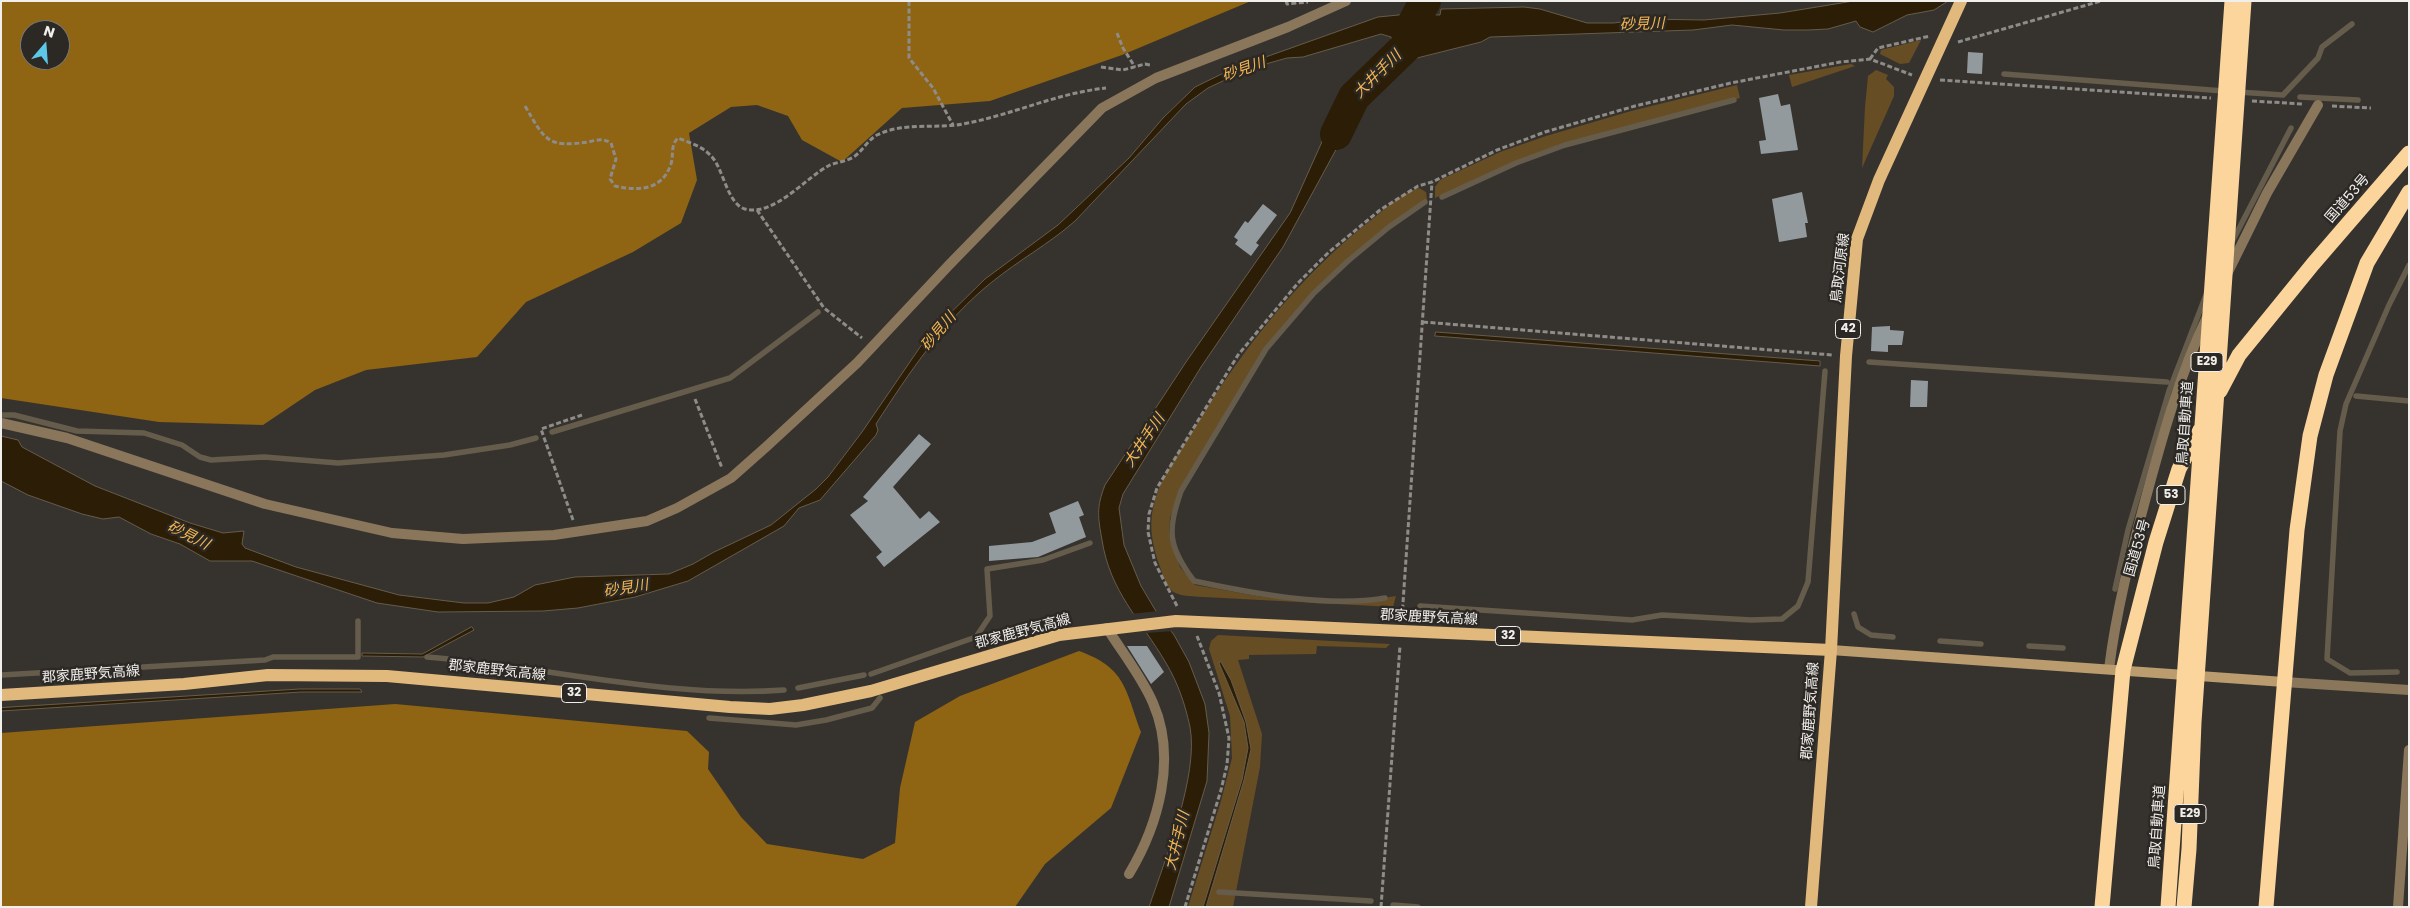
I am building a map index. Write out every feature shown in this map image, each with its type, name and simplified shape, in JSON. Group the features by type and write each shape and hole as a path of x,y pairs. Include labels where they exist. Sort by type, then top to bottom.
{"highway":[{"name":"鳥取自動車道","path":"2184,907 2189,849 2188,722 2232,1"},
{"name":"鳥取自動車道","path":"2168,907 2188,722 2244,1"},
{"name":"国道53号","path":"2102,907 2116,669 2179,469 2239,355 2313,264 2409,153"},
{"path":"2266,907 2297,530 2310,436 2326,375 2367,263 2409,192"},
{"path":"2189,849 2189,907"}],"main road":[{"name":"鳥取河原線","path":"1831,650 1846,356 1857,238 1879,180 1960,1"},
{"name":"郡家鹿野気高線","path":"1,696 184,684 268,675 387,676 770,709 803,705 871,691 1059,635 1138,624 1181,621 1831,650 1811,907"}],"street":[{"path":"1,423 67,438 265,504 392,533 463,539 554,535 647,521 677,508 727,480 766,447 873,347 949,265 1102,108 1160,76 1288,27 1346,1"},
{"path":"2116,669 2116,614 2167,420 2196,340 2267,193 2318,105"},
{"path":"1107,628 1152,700 1159,716 1164,755 1163,781 1150,832 1130,874"},
{"path":"1831,650 2409,690"},
{"path":"2398,907 2409,750"}],"path":[{"path":"909,1 909,58 933,88 953,126"},
{"path":"1286,1 1287,4 1312,1"},
{"path":"1938,48 2101,1"},
{"path":"1870,59 1878,48 1945,31"},
{"path":"1117,33 1123,48 1135,67"},
{"path":"1185,907 1221,790 1227,765 1229,738 1219,692 1199,639 1181,621 1156,563 1148,532 1152,503 1166,470 1238,356 1298,283 1329,252 1380,210 1418,186 1432,182 1497,150 1545,132 1635,106 1731,82 1840,62 1870,59 1924,79 2212,98"},
{"path":"1101,67 1123,70 1145,64 1151,66 1160,76"},
{"path":"525,106 540,131 550,142 567,145 604,139 611,143 616,158 610,179 615,186 632,190 649,189 663,180 671,163 673,144 678,138 701,147 713,157 722,180 737,204 744,209 757,210 774,205 830,165 854,157 875,136 895,128 953,126 1082,90 1111,88 1129,93"},
{"path":"2251,100 2371,108"},
{"path":"1381,907 1432,182"},
{"path":"757,210 824,308 873,347"},
{"path":"1422,322 1846,356"},
{"path":"694,399 727,480"},
{"path":"578,532 541,429 582,415"}],"shaded area":[{"path":"1,1 1251,1 1122,55 990,101 902,108 842,162 802,140 788,116 757,105 731,107 689,133 697,180 681,223 633,252 526,302 477,357 366,370 315,390 263,425 159,422 1,398"},
{"path":"1921,40 1909,63 1900,64 1880,54 1881,50"},
{"path":"1851,64 1855,66 1792,87 1789,75"},
{"path":"1876,70 1888,75 1886,79 1894,87 1894,96 1862,168 1868,76"},
{"path":"1737,85 1740,98 1563,144 1515,162 1435,198 1435,187 1440,180 1500,152 1546,136 1631,111"},
{"path":"1419,188 1426,192 1427,200 1361,249 1319,286 1282,327 1266,349 1232,401 1179,492 1170,518 1169,532 1180,567 1195,585 1263,597 1357,602 1396,596 1393,607 1185,596 1173,592 1166,582 1159,564 1151,528 1155,501 1161,482 1170,466 1234,367 1299,287 1348,239 1401,196"},
{"path":"1218,635 1390,644 1386,648 1317,646 1316,654 1249,655 1249,659 1238,660 1262,734 1260,767 1233,907 1188,907 1221,801 1232,758 1230,716 1209,649 1211,641"},
{"path":"1079,651 1106,665 1122,682 1141,732 1111,808 1045,864 1015,907 1,907 1,733 395,704 687,731 709,752 708,769 741,817 767,844 863,859 895,843 900,788 915,722 960,696"}],"water":[{"name":"砂見川","path":"1854,1 1948,1 1934,10 1907,15 1873,32 1860,27 1856,21 1828,29 1808,30 1784,30 1732,25 1693,30 1490,37 1481,42 1381,67 1392,42 1391,37 1381,34 1303,57 1287,58 1248,69 1208,88 1186,104 1075,221 992,282 958,313 928,348 901,386 876,424 878,430 876,435 820,500 799,508 784,526 688,581 635,597 578,608 543,611 438,612 377,603 252,561 210,561 180,544 151,534 119,517 103,519 82,514 28,495 1,481 1,436 18,440 22,447 95,486 190,523 223,533 244,531 242,544 245,548 296,567 399,595 464,603 488,603 514,597 535,585 575,577 669,574 771,525 816,489 828,477 862,432 929,334 985,279 1058,225 1129,158 1163,118 1195,87 1232,69 1378,17 1409,14 1440,15 1441,9 1524,7 1540,9 1587,23 1614,23 1643,19 1704,20 1780,13"},
{"path":"1346,89 1363,100 1283,247 1201,367 1123,494 1119,508 1124,545 1141,586 1157,613 1174,635 1189,662 1205,704 1209,733 1207,781 1169,907 1149,907 1179,817 1185,792 1190,768 1190,727 1181,694 1174,678 1128,605 1112,575 1106,558 1101,532 1099,519 1100,500 1105,485 1186,362 1290,213"},
{"path":"1436,332 1820,361 1820,366 1435,336"},
{"path":"472,627 474,630 423,657 362,656 362,653 422,654"},
{"path":"1221,662 1231,680 1246,722 1251,749 1244,780 1206,907 1203,907 1242,780 1248,748 1244,722 1219,663"},
{"path":"300,689 360,689 362,692 301,692 1,711 1,708"}],"pier":[{"path":"1158,611 1174,631 1145,633 1130,614"}],"building":[{"path":"1968,52 1983,53 1982,74 1967,73"},
{"path":"1778,94 1781,106 1790,104 1798,150 1761,154 1759,141 1766,140 1759,98"},
{"path":"1802,192 1808,223 1805,223 1807,237 1779,242 1772,199"},
{"path":"1263,204 1277,215 1256,243 1259,245 1251,256 1235,244 1238,240 1234,237 1245,221 1248,223"},
{"path":"1890,326 1890,330 1904,331 1902,345 1888,345 1888,352 1871,351 1872,327"},
{"path":"1911,380 1928,381 1927,407 1910,407"},
{"path":"919,434 931,444 893,487 920,519 929,511 940,522 884,567 876,557 882,552 850,515 868,501 863,497"},
{"path":"1078,501 1084,515 1079,517 1086,537 1038,557 989,561 989,546 1032,542 1056,533 1049,513"},
{"path":"1127,646 1147,646 1164,672 1151,684"}],"waterway":[{"name":"大井手川","path":"1411,28 1425,1"},
{"path":"2238,92 2283,95 2318,58 2322,47 2352,24"},
{"name":"大井手川","path":"1336,134 1354,97 1418,35"},
{"path":"2004,74 2224,91"},
{"path":"2300,97 2358,100"},
{"path":"1442,197 1516,163 1565,145 1734,100"},
{"path":"2233,240 2291,128"},
{"path":"1385,598 1362,601 1289,598 1194,581 1185,569 1175,548 1172,538 1173,517 1181,491 1266,349 1314,293 1348,261 1389,227 1425,202"},
{"path":"2397,672 2350,673 2327,659 2340,431 2346,404 2389,305 2409,265"},
{"path":"2115,589 2128,530 2169,391 2206,295"},
{"path":"552,432 730,378 818,312"},
{"path":"1869,362 2167,382"},
{"path":"1420,606 1632,620 1662,615 1751,620 1782,619 1798,606 1808,582 1825,371"},
{"path":"2356,396 2409,401"},
{"path":"1,415 14,415 77,431 144,433 182,445 200,457 211,460 264,457 338,463 444,455 510,445 536,438"},
{"path":"871,674 976,637 990,616 987,569 1043,560 1090,543"},
{"path":"1854,614 1858,627 1871,635 1893,637"},
{"path":"143,667 265,660 273,657 358,657 358,621"},
{"path":"1940,641 1981,644"},
{"path":"2029,646 2063,648"},
{"path":"427,657 472,661 650,686 739,692 784,690"},
{"path":"1,675 125,668"},
{"path":"798,688 864,675"},
{"path":"709,718 796,725 826,720 872,708 880,698"},
{"path":"1219,892 1371,901"},
{"path":"1393,905 1418,907"}]}
